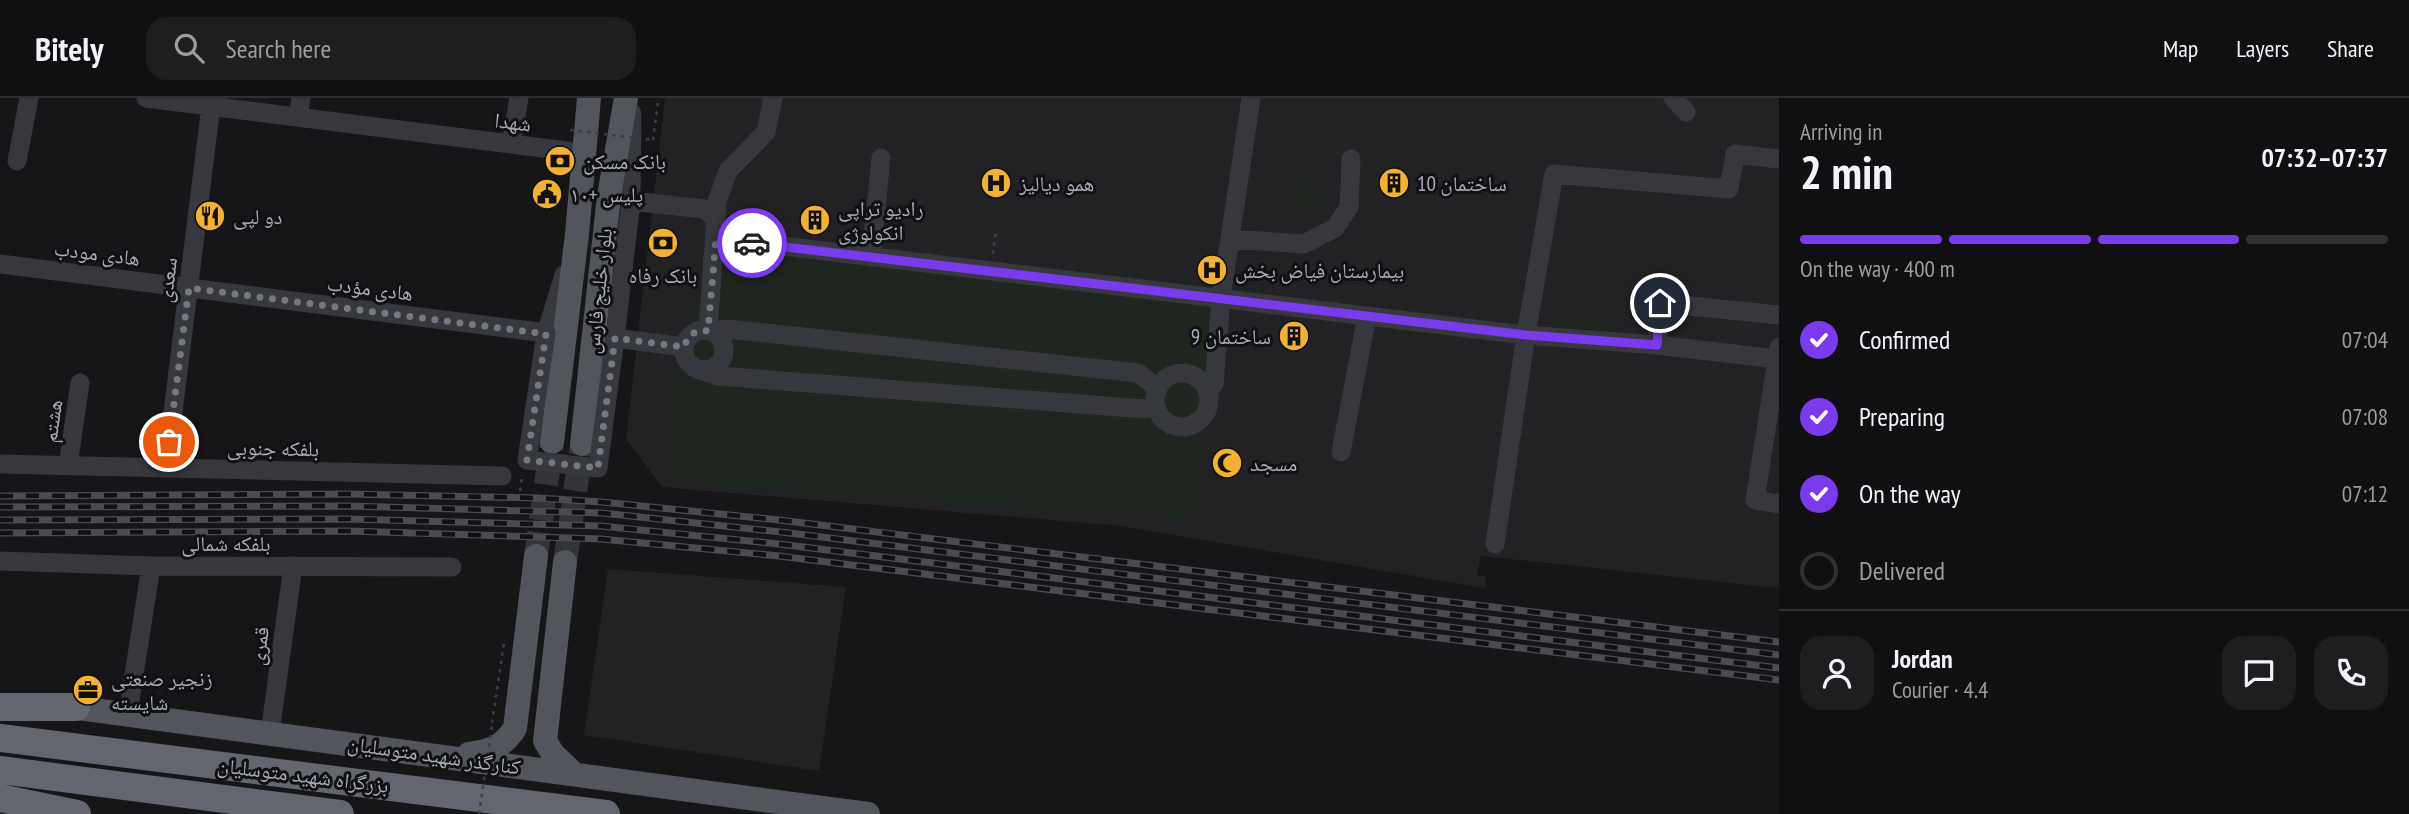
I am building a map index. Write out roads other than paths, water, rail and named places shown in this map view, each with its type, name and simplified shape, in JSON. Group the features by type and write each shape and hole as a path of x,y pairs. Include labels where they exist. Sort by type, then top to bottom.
{"highway":[{"path":"0,707 76,707"},
{"name":"بزرگراه شهید متوسلیان","path":"0,738 606,814"},
{"name":"بزرگراه شهید متوسلیان","path":"0,770 340,814"},
{"path":"0,798 77,814"}],"main road":[{"name":"بلوار خلیج فارس","path":"552,442 577,234 582,153 589,98"},
{"name":"بلوار خلیج فارس","path":"582,444 609,196 629,98"},
{"path":"444,757 491,751 507,741 515,728 536,556"},
{"path":"565,562 545,741 553,754 573,773"},
{"name":"کنارگذر شهید متوسلیان","path":"0,699 128,713 868,814"},
{"path":"0,811 24,814"}],"street":[{"path":"18,161 29,98"},
{"name":"شهدا","path":"146,98 299,108 511,144 582,153"},
{"path":"511,144 519,98"},
{"path":"577,234 546,334 527,460 598,468 631,201 629,98"},
{"path":"708,331 717,201 728,171 766,132 773,98"},
{"path":"1208,392 1214,384 1221,298 1251,98"},
{"name":"سعدی","path":"166,468 212,102"},
{"path":"1496,544 1526,335 1554,174 1729,189 1735,155 1779,159"},
{"path":"871,257 881,158"},
{"path":"1231,239 1304,244 1335,228 1349,207 1351,159"},
{"path":"631,201 705,209 715,217"},
{"path":"716,238 1526,335 1778,353 1755,500 1779,504"},
{"name":"هادی مودب","path":"0,264 189,288"},
{"name":"هادی مؤدب","path":"189,288 546,334"},
{"path":"1657,345 1660,303 1779,316"},
{"path":"1341,452 1367,316"},
{"path":"708,331 696,331 690,335 684,347 687,360 697,369 718,376 1145,409 1156,397 1170,375 1179,373 1197,377 1208,392 1208,408 1204,416 1189,426 1172,426 1164,421 1156,397 1138,373 728,329 708,331"},
{"path":"697,369 704,370 715,366 723,356 720,338 708,331"},
{"path":"615,338 684,347"},
{"name":"هشتم","path":"68,466 80,383"},
{"name":"بلفکه جنوبی","path":"0,464 502,476"},
{"name":"بلفکه شمالی","path":"0,561 150,566 452,567"},
{"path":"128,713 150,566"},
{"name":"قمری","path":"270,733 293,566"}],"tunnel":[{"path":"536,556 552,442"},
{"path":"565,562 582,444"}],"railway":[{"path":"0,496 348,494 602,502 779,520 1779,642"},
{"path":"0,507 348,506 602,513 781,532 1779,655"},
{"path":"0,520 348,519 601,526 779,544 1779,668"},
{"path":"0,533 348,531 601,539 779,556 1779,680"}],"place":[{"name":"بانک مسکن","path":"560,161"},
{"name":"همو دیالیز","path":"996,183"},
{"name":"ساختمان 10","path":"1394,183"},
{"name":"پلیس +۱۰","path":"547,194"},
{"name":"دو لپی","path":"210,216"},
{"name":"رادیو تراپی انکولوژی","path":"815,220"},
{"name":"بانک رفاه","path":"663,243"},
{"name":"بیمارستان فیاض بخش","path":"1212,270"},
{"name":"ساختمان 9","path":"1294,336"},
{"name":"مسجد","path":"1227,463"},
{"name":"زنجیر صنعتی شایسته","path":"88,690"}]}
